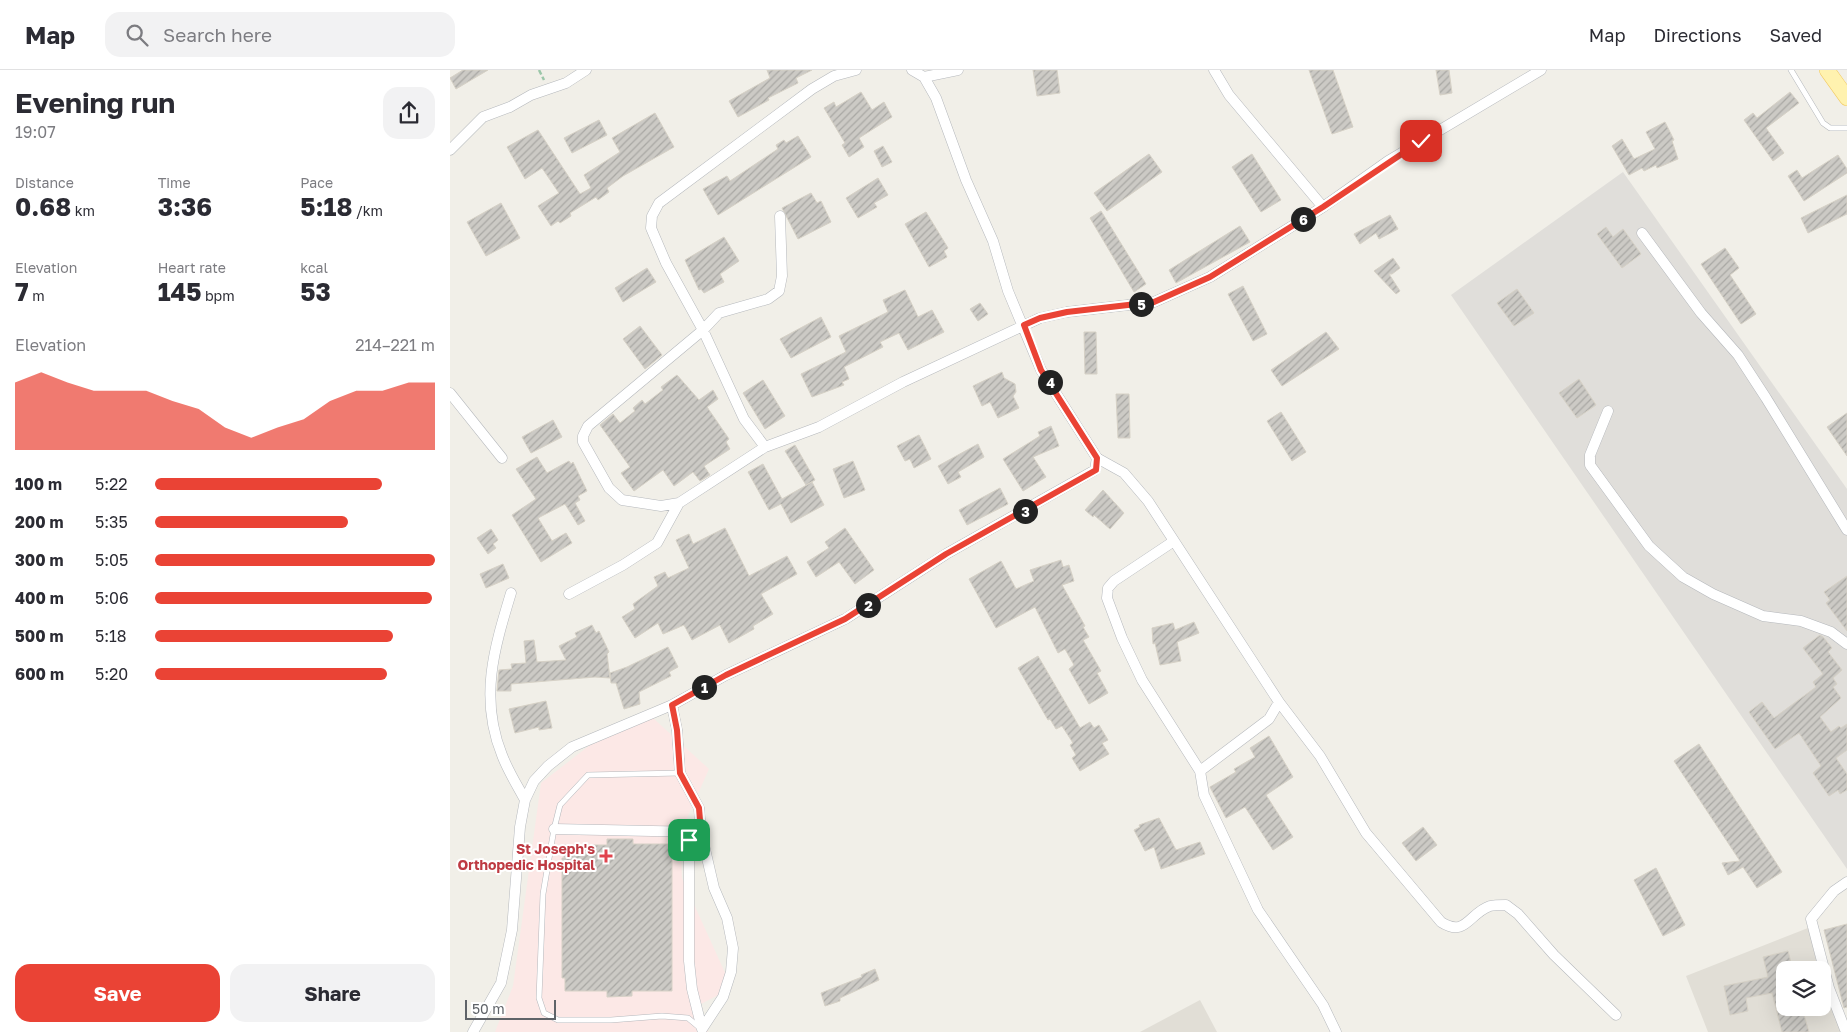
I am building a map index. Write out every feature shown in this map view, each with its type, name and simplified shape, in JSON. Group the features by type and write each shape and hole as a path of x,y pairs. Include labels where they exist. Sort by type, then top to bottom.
{"main road":[{"path":"1827,70 1847,98"}],"street":[{"path":"450,150 484,117 510,107 532,95 566,83 586,70"},
{"path":"765,448 744,419 703,330 666,263 652,228 652,216 659,203 812,89 834,76 856,70"},
{"path":"912,70 924,77 936,98 966,180 993,241 1008,291 1024,325 1041,370 1097,458 1124,473 1148,501 1279,702 1320,756 1366,832 1441,922 1451,928 1460,928 1490,906 1506,905 1518,914 1554,955 1616,1015"},
{"path":"924,77 958,70"},
{"path":"1214,70 1229,95 1323,207"},
{"path":"780,216 782,276 779,291 768,299 719,312 703,330 588,426 583,436 583,442 609,488 622,500 661,506 679,503 765,448 819,427 903,382 1040,318 1067,312 1154,302 1210,277 1323,207 1388,161 1541,70"},
{"path":"1642,233 1701,313 1738,355 1847,530"},
{"path":"450,393 502,458"},
{"path":"1608,411 1590,454 1590,465 1649,546 1683,576 1713,594 1763,616 1801,622 1831,632 1847,644"},
{"path":"474,1032 501,983 512,930 520,827 525,800 534,781 548,766 572,747 672,705 726,675 845,619 946,554 1096,470 1097,458"},
{"path":"570,594 623,565 657,543 679,503"},
{"path":"1174,541 1114,581 1108,588 1107,598 1122,638 1142,680 1200,771 1204,795 1258,910 1323,1005 1336,1032"},
{"path":"512,593 496,644 489,688 492,722 502,756 525,800"},
{"path":"1200,771 1269,719 1279,702"},
{"path":"672,705 677,730 680,773 699,808 701,832 714,888 727,918 734,948 731,972 723,997 703,1031"},
{"path":"554,829 701,832"},
{"path":"701,832 689,840 690,961 692,990 703,1031"},
{"path":"1846,1032 1829,988 1810,919 1834,891 1847,882"}],"lane":[{"path":"1791,70 1823,123 1830,128 1847,128"},
{"path":"680,773 588,775 560,805 543,894 539,998 544,1013 558,1020 611,1020 662,1016 688,1018 703,1031"}],"shaded area":[{"path":"1623,172 1847,489 1847,869 1451,295"},
{"name":"St Joseph's Orthopedic Hospital","path":"653,718 709,769 680,834 682,878 732,988 699,1005 708,1032 495,1032 513,986 541,783 590,745"},
{"path":"1808,928 1818,961 1776,961 1776,1016 1831,1016 1831,1000 1842,1032 1708,1032 1686,976"},
{"path":"1200,1000 1217,1032 1140,1032"}],"building":[{"path":"463,70 488,70 456,89 450,78"},
{"path":"767,70 812,70 796,78 798,83 768,98 769,100 738,117 729,101 770,78"},
{"path":"1033,70 1057,70 1060,93 1037,96"},
{"path":"1309,70 1333,70 1353,127 1332,134"},
{"path":"1436,70 1449,70 1452,93 1440,95"},
{"path":"861,92 872,110 884,102 892,117 859,138 864,147 849,157 842,145 845,143 824,108 834,102 836,107"},
{"path":"1790,92 1799,103 1766,128 1784,153 1773,161 1744,120 1753,113 1757,118"},
{"path":"655,113 674,147 623,176 607,188 609,192 598,200 596,197 570,213 571,216 551,226 538,206 559,193 542,168 525,179 507,147 538,130 580,194 591,188 584,175 620,152 612,138"},
{"path":"599,120 607,135 572,153 564,138"},
{"path":"1665,122 1674,140 1672,141 1678,159 1657,168 1656,165 1644,171 1642,168 1629,175 1612,146 1622,139 1634,159 1655,149 1646,132"},
{"path":"798,136 811,157 718,215 703,189 727,176 730,181 778,149 776,145 784,140 786,143"},
{"path":"883,146 892,162 882,167 874,151"},
{"path":"1149,154 1162,172 1107,211 1094,193"},
{"path":"1252,154 1281,200 1261,212 1232,167"},
{"path":"1838,155 1847,169 1847,173 1804,201 1788,176 1797,170 1802,178"},
{"path":"878,178 888,195 874,203 877,207 858,218 846,198"},
{"path":"811,193 817,203 821,201 831,222 798,239 782,208"},
{"path":"1847,195 1847,214 1808,233 1801,218"},
{"path":"501,203 520,238 486,256 467,222"},
{"path":"1101,211 1146,284 1134,292 1090,218"},
{"path":"926,212 948,248 944,251 947,257 929,267 905,224"},
{"path":"1390,215 1398,229 1379,239 1376,233 1360,244 1354,234"},
{"path":"1240,226 1250,242 1176,283 1169,270"},
{"path":"1606,227 1613,237 1623,229 1641,254 1622,268 1597,234"},
{"path":"724,237 739,261 720,274 724,282 704,293 701,289 699,290 685,260"},
{"path":"1725,248 1739,268 1730,275 1756,314 1741,324 1701,264"},
{"path":"1393,258 1400,268 1389,274 1400,291 1396,294 1374,271"},
{"path":"647,268 656,282 623,302 615,288"},
{"path":"1243,286 1267,334 1253,341 1228,294"},
{"path":"1517,289 1534,313 1514,326 1497,303"},
{"path":"905,290 918,317 932,310 944,332 908,350 899,333 880,342 883,347 844,367 849,379 842,382 844,385 812,397 801,374 846,352 839,336 888,312 883,300"},
{"path":"980,303 988,314 978,321 970,309"},
{"path":"821,317 831,337 791,358 780,339"},
{"path":"640,326 662,355 645,369 623,339"},
{"path":"1084,332 1096,332 1097,374 1085,374"},
{"path":"1326,332 1339,349 1282,386 1271,370"},
{"path":"1002,372 1004,378 1015,384 1016,392 1013,396 1019,408 998,418 990,402 982,406 973,386"},
{"path":"677,375 699,400 713,390 718,399 707,407 729,439 726,442 730,449 704,466 710,475 700,481 693,472 674,486 663,470 634,491 621,473 630,467 600,425 613,414 620,423 635,411 633,408 642,400 645,404 663,390 661,387"},
{"path":"1579,379 1596,405 1577,418 1559,393"},
{"path":"763,380 785,416 765,429 743,393"},
{"path":"1116,394 1129,394 1130,438 1118,438"},
{"path":"1281,412 1306,452 1292,461 1267,421"},
{"path":"1847,413 1847,456 1827,427"},
{"path":"553,420 562,437 531,453 522,437"},
{"path":"1051,426 1059,446 1033,457 1046,477 1023,491 1003,459 1040,436 1038,432"},
{"path":"919,435 931,459 914,468 910,459 905,461 897,446"},
{"path":"978,444 984,457 958,472 961,477 948,484 938,466"},
{"path":"795,445 815,480 806,485 785,451"},
{"path":"537,457 547,473 569,461 571,464 573,462 587,491 578,496 580,500 575,503 585,521 578,525 565,504 538,518 552,541 566,533 572,543 541,562 512,515 536,499 516,469"},
{"path":"853,461 865,490 844,498 833,469"},
{"path":"763,464 782,499 812,482 824,505 791,523 781,504 769,510 748,472"},
{"path":"1000,488 1008,504 967,525 959,510"},
{"path":"1103,490 1124,513 1110,529 1085,510"},
{"path":"725,528 749,576 787,556 797,574 761,594 773,614 753,626 754,629 729,643 720,625 692,640 684,625 663,634 658,623 635,638 622,617 635,609 633,604 658,586 654,577 665,572 668,578 689,568 676,540 689,534 693,544"},
{"path":"845,528 874,570 855,584 839,562 816,577 807,562 829,548 825,542"},
{"path":"491,529 498,540 493,544 496,548 488,554 477,538"},
{"path":"1061,560 1063,567 1069,565 1074,581 1062,585 1085,626 1083,627 1089,637 1083,640 1101,671 1097,673 1108,693 1089,704 1069,669 1074,665 1065,649 1058,653 1035,607 996,628 969,579 1001,561 1016,589 1034,581 1030,570"},
{"path":"503,564 509,578 486,588 480,574"},
{"path":"1847,576 1847,631 1826,603 1830,600 1824,592"},
{"path":"1194,622 1199,633 1177,642 1181,661 1160,665 1155,643 1153,644 1152,628 1173,623 1175,630"},
{"path":"592,625 596,633 599,631 609,652 607,654 610,678 595,677 511,684 511,691 497,691 499,670 512,669 511,664 526,663 524,641 534,640 537,662 566,660 559,646 577,637 575,633"},
{"path":"1820,635 1832,648 1828,652 1842,670 1833,678 1837,684 1833,687 1841,698 1820,717 1831,732 1839,726 1841,728 1847,724 1847,750 1836,758 1847,774 1847,790 1840,794 1838,790 1829,796 1813,773 1821,766 1799,733 1775,749 1749,712 1762,702 1774,718 1816,687 1813,682 1823,674 1803,648"},
{"path":"668,647 678,667 669,672 671,676 639,692 640,704 624,709 616,683 611,683 610,673"},
{"path":"1038,656 1080,728 1090,722 1094,728 1099,725 1108,740 1102,743 1109,754 1080,771 1072,758 1076,755 1070,745 1073,743 1062,726 1056,729 1050,719 1048,720 1018,668"},
{"path":"546,701 552,728 539,730 539,727 515,733 509,709"},
{"path":"1269,736 1293,777 1266,795 1293,837 1273,850 1245,807 1226,818 1210,787 1236,772 1234,769 1255,757 1250,748"},
{"path":"1699,744 1782,872 1757,888 1743,867 1728,875 1722,863 1740,861 1674,761"},
{"path":"1159,818 1176,850 1200,842 1205,854 1161,869 1154,847 1145,851 1134,830 1140,827 1139,825"},
{"path":"1423,827 1437,845 1416,861 1402,843"},
{"path":"607,839 633,839 633,844 672,844 672,991 632,991 632,996 607,997 607,991 565,991 565,978 562,978 562,858 564,858 564,845 607,845"},
{"path":"1656,868 1685,925 1663,936 1634,880"},
{"path":"1847,924 1847,1007 1844,1008 1824,930"},
{"path":"1788,951 1791,961 1776,961 1776,1009 1772,993 1746,998 1748,1011 1730,1015 1724,986 1768,977 1763,957"},
{"path":"875,969 879,980 840,998 840,1001 825,1006 821,993 862,977 861,975"},
{"path":"1778,1016 1804,1016 1809,1032 1782,1032"}],"place":[{"name":"St Joseph's Orthopedic Hospital","path":"606,856"}],"route":[{"path":"689,840 701,832 699,808 680,773 677,730 672,705 726,675 845,619 946,554 1096,470 1097,458 1041,370 1024,325 1040,318 1067,312 1154,302 1210,277 1323,207 1388,161 1421,141"}]}
